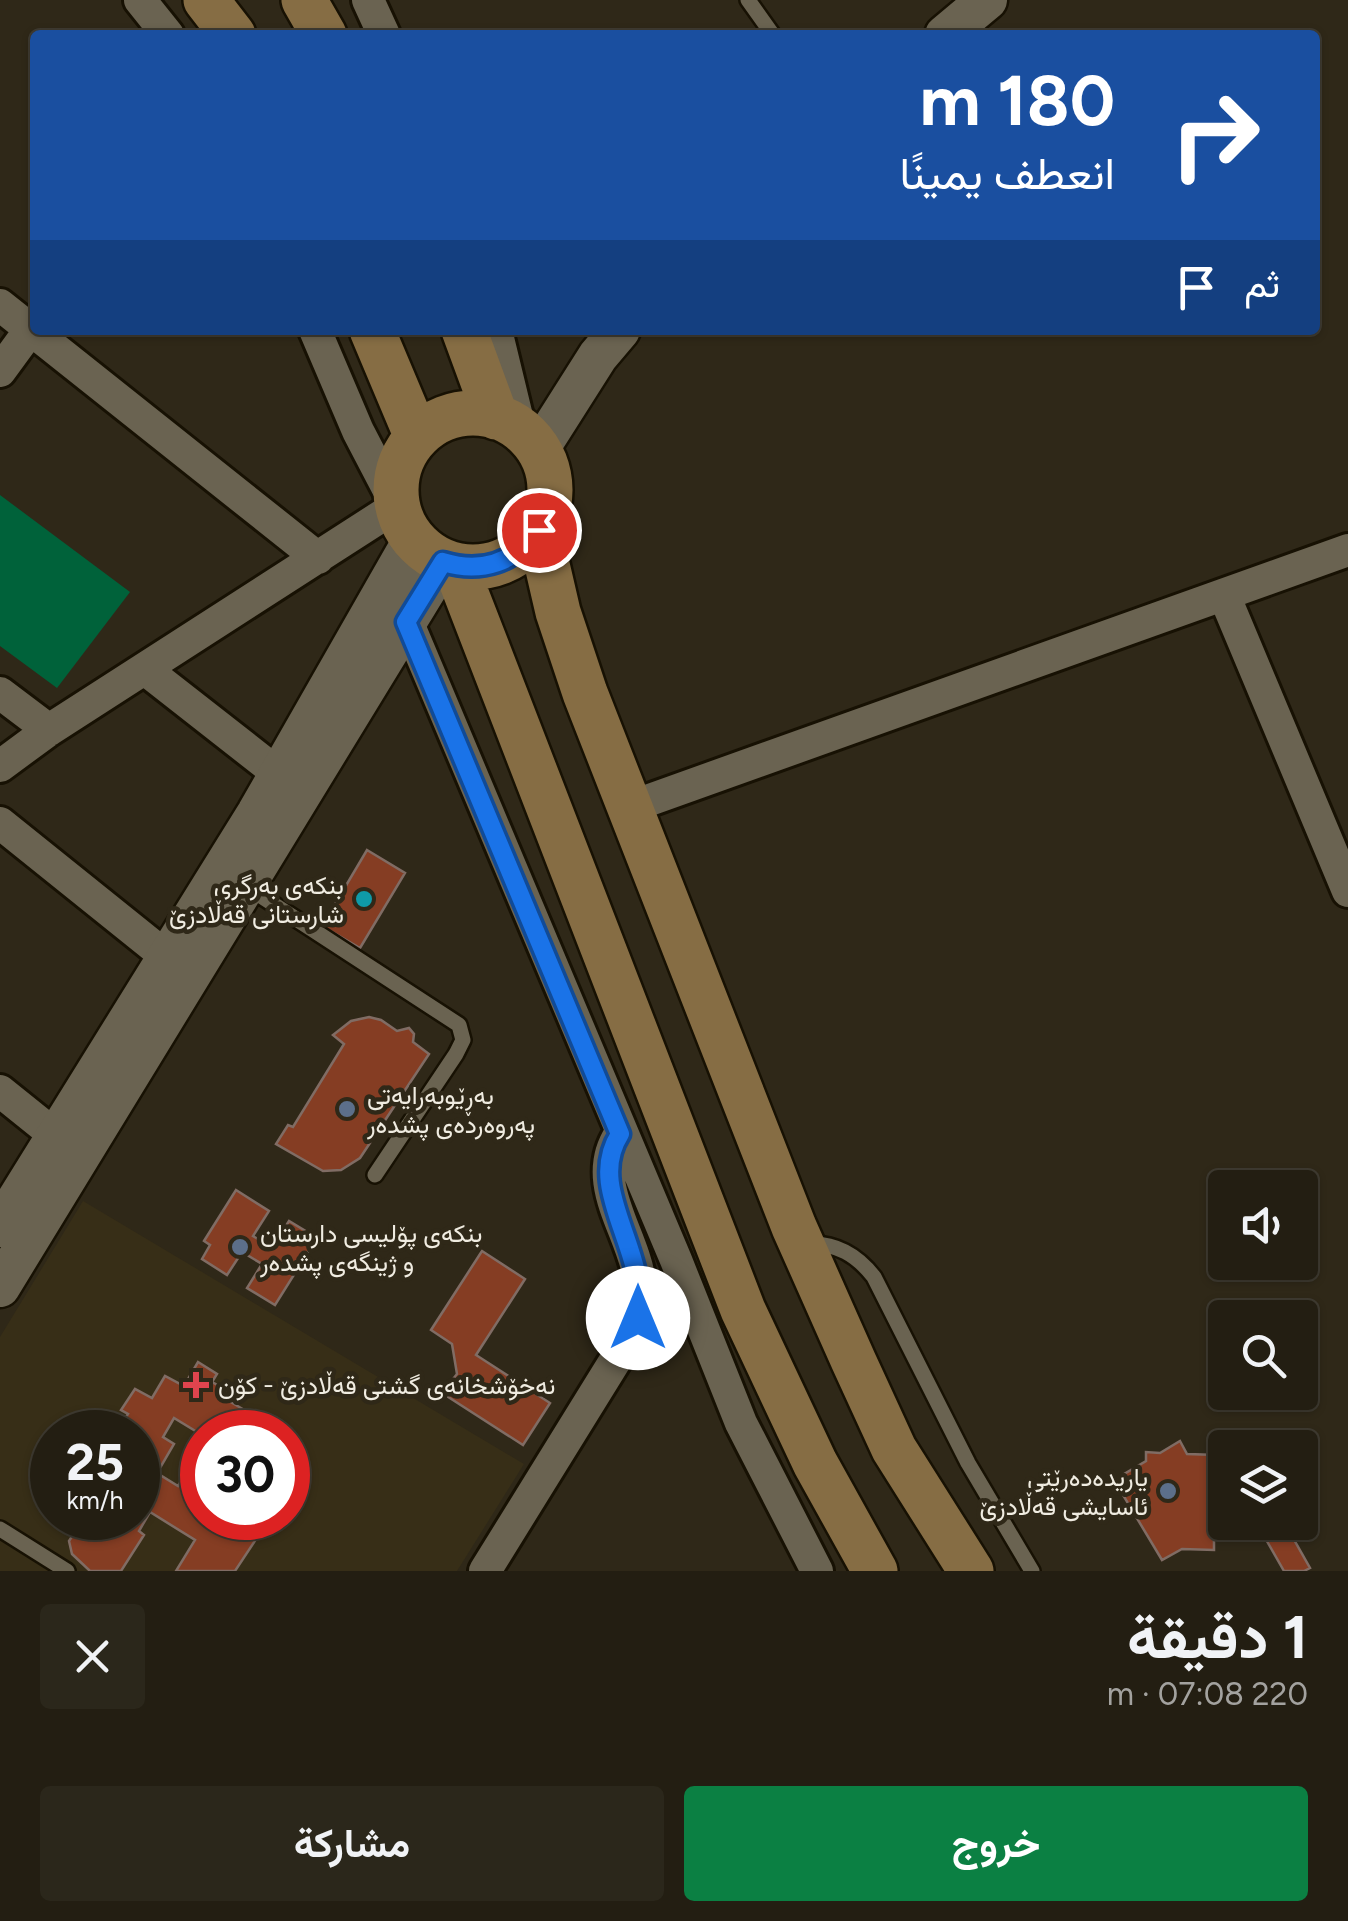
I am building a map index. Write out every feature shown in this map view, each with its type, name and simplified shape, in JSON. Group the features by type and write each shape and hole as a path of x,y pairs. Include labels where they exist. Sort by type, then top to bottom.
{"main road":[{"path":"206,0 228,30"},
{"path":"304,0 321,30"},
{"path":"374,335 416,437"},
{"path":"427,543 474,568 512,557 527,546 547,514 550,481 518,432 467,335"},
{"path":"518,432 468,413 453,416 416,437 398,469 395,488 427,543 736,1294 815,1463 875,1571"},
{"path":"539,530 571,653 802,1244 894,1450 971,1571"}],"street":[{"path":"140,0 164,30"},
{"path":"368,0 382,30"},
{"path":"951,30 987,0"},
{"path":"0,306 30,330 0,371"},
{"path":"36,335 318,558"},
{"path":"0,1227 168,958 269,821 406,622 427,543 358,431 317,335"},
{"path":"497,335 518,432"},
{"path":"518,432 616,335"},
{"path":"0,766 49,730 318,558 427,543"},
{"path":"0,1286 247,886 280,774 427,543"},
{"path":"630,807 1348,550"},
{"path":"1224,594 1335,826 1348,891"},
{"path":"406,622 741,1423 817,1571"},
{"path":"146,670 280,774"},
{"path":"0,693 49,730"},
{"path":"0,824 168,958"},
{"path":"0,1091 56,1136"},
{"path":"484,1571 638,1318 640,1283 608,1182 608,1157 620,1134"}],"lane":[{"path":"748,0 769,30"},
{"path":"247,886 459,1024 463,1040 456,1054 374,1175"},
{"path":"802,1244 830,1245 843,1250 855,1256 874,1277 968,1464 1032,1571"},
{"path":"0,1529 67,1571"}],"shaded area":[{"name":"نەخۆشخانەی گشتی قەڵادزێ - کۆن","path":"83,1201 524,1464 457,1571 0,1571 0,1337"}],"green space":[{"path":"0,495 130,592 57,688 0,646"}],"building":[{"name":"بنکەی بەرگری شارستانی قەڵادزێ","path":"367,850 405,873 360,948 322,926"},
{"name":"بەڕێوبەرایەتی پەروەردەی پشدەر","path":"369,1017 397,1031 409,1028 414,1034 413,1042 429,1054 360,1158 341,1170 323,1171 276,1144 288,1125 293,1127 344,1044 333,1035 351,1021"},
{"name":"بنکەی پۆلیسی دارستان و ژینگەی پشدەر","path":"236,1190 269,1211 253,1236 272,1248 289,1221 317,1238 275,1305 247,1288 262,1264 242,1252 227,1275 202,1259 210,1245 204,1241"},
{"path":"482,1251 525,1279 476,1355 550,1403 523,1445 442,1393 457,1374 452,1344 431,1330"},
{"path":"198,1362 217,1374 212,1382 223,1388 219,1395 244,1410 180,1410 180,1422 174,1418 163,1437 174,1444 160,1468 160,1410 121,1410 135,1389 152,1398 165,1376 184,1386"},
{"name":"یاریدەدەرێتی ئاسایشی قەڵادزێ","path":"1180,1441 1187,1454 1208,1455 1208,1540 1214,1540 1214,1550 1182,1549 1162,1560 1114,1480 1146,1461 1146,1452 1160,1453"},
{"path":"160,1475 178,1486 180,1483 180,1531 160,1518"},
{"path":"141,1540 121,1571 90,1571 72,1554 69,1541"},
{"path":"195,1540 255,1540 235,1571 176,1571"},
{"path":"1266,1540 1294,1540 1310,1568 1284,1571"}],"place":[{"name":"بنکەی بەرگری شارستانی قەڵادزێ","path":"364,899"},
{"name":"بەڕێوبەرایەتی پەروەردەی پشدەر","path":"347,1109"},
{"name":"بنکەی پۆلیسی دارستان و ژینگەی پشدەر","path":"240,1247"},
{"name":"نەخۆشخانەی گشتی قەڵادزێ - کۆن","path":"196,1385"},
{"name":"یاریدەدەرێتی ئاسایشی قەڵادزێ","path":"1168,1491"}],"route":[{"path":"539,530 527,546 494,564 474,568 443,562 406,622 620,1134 606,1169 640,1283 638,1318"}]}
